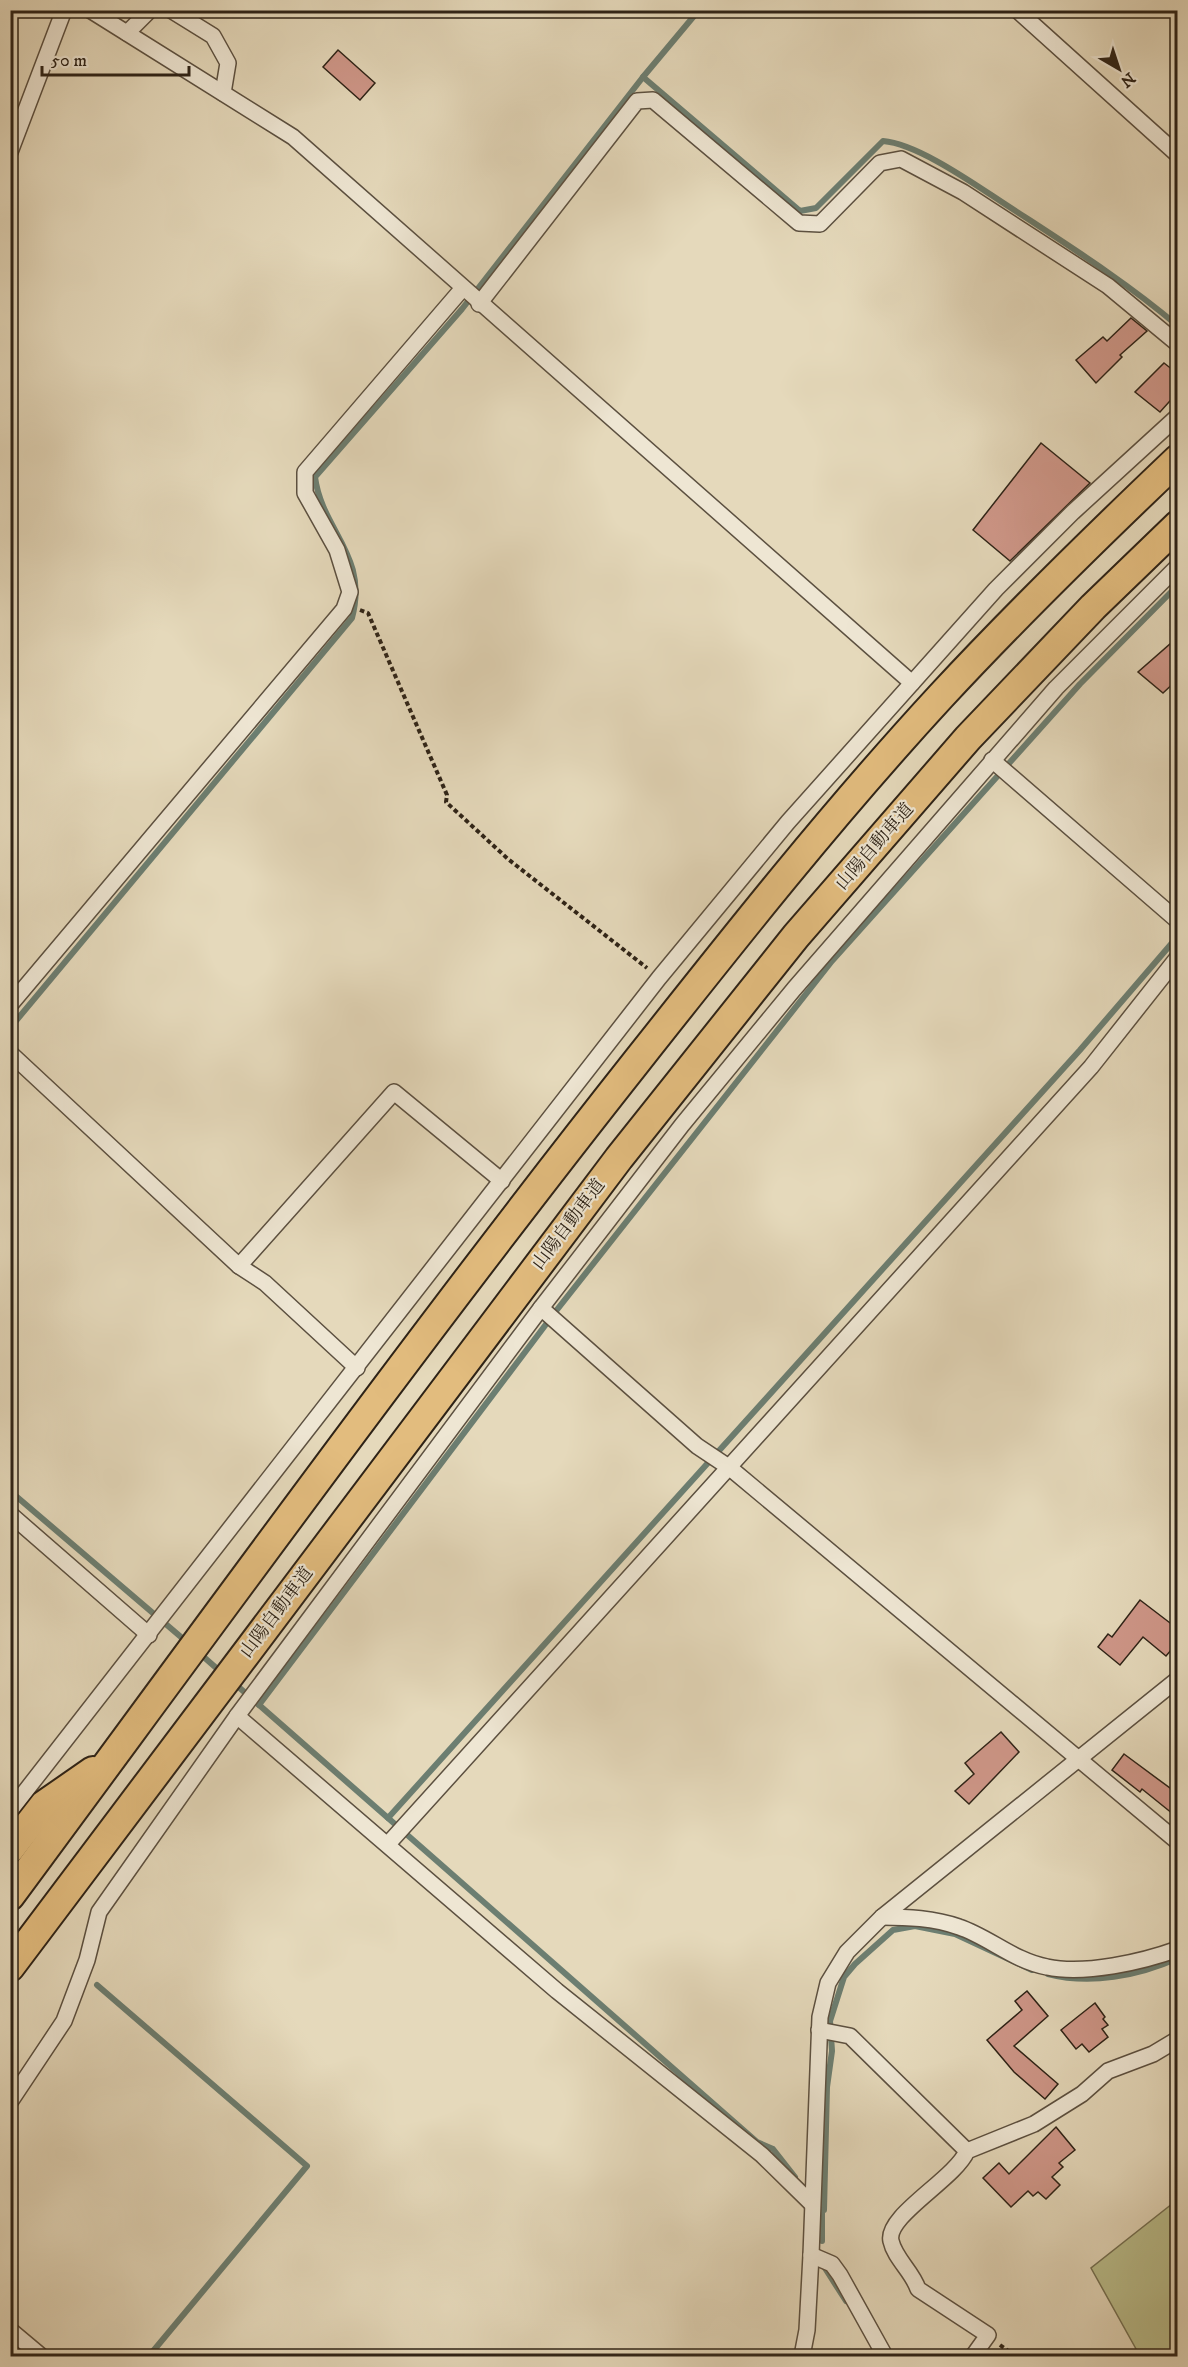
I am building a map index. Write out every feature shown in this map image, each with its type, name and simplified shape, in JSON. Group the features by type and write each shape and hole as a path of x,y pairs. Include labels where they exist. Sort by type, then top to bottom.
{"highway":[{"path":"10,1896 427,1332 582,1130 776,886 938,700 1058,573 1178,459"},
{"name":"山陽自動車道","path":"10,1966 612,1167 796,936 968,738 1093,607 1178,525"},
{"path":"10,1849 44,1805 114,1755"},
{"path":"10,1972 29,1941"}],"street":[{"path":"10,152 64,10"},
{"path":"90,10 293,137 912,683"},
{"path":"127,33 150,10"},
{"path":"171,10 213,36 228,63 223,93"},
{"path":"1017,10 1178,155"},
{"path":"10,1005 344,609 350,592 337,550 305,493 305,472 471,296 637,101 652,100 799,224 820,224 880,163 901,159 963,192 1108,286 1178,344"},
{"path":"10,1811 659,978 788,822 996,589 1073,512 1178,416"},
{"path":"10,2102 64,2021 87,1960 99,1912 240,1711 548,1315 682,1125 794,989 999,766 1056,688 1178,566"},
{"path":"999,766 1178,921"},
{"path":"392,1840 727,1466 1091,1066 1178,957"},
{"path":"10,1053 239,1266 266,1283 357,1368"},
{"path":"239,1266 394,1092 502,1181"},
{"path":"548,1315 708,1453 727,1466 1076,1760 1178,1842"},
{"path":"10,1515 152,1631"},
{"path":"802,2356 807,2330 812,2204 828,1983 846,1953 882,1917 1178,1679"},
{"path":"240,1711 392,1840 557,1991 762,2154 812,2204"},
{"path":"882,1917 915,1918 959,1927 1019,1958 1047,1967 1102,1968 1152,1958 1178,1949"},
{"path":"826,2031 850,2036 966,2151"},
{"path":"973,2356 988,2335 918,2289 914,2276 894,2250 890,2238 894,2225 907,2210 939,2186 963,2159 966,2151 1034,2124 1082,2094 1108,2071 1153,2054 1178,2039"},
{"path":"811,2255 832,2264 885,2356"},
{"path":"10,2330 41,2356"}],"path":[{"path":"361,610 368,612 447,795 446,802 508,859 659,978"}],"green space":[{"path":"1177,2200 1177,2356 1140,2356 1091,2268"}],"building":[{"path":"338,50 375,83 360,100 323,67"},
{"path":"1131,318 1147,331 1120,355 1122,357 1096,383 1076,360 1103,337 1107,341"},
{"path":"1164,363 1178,374 1178,392 1160,412 1135,392"},
{"path":"1041,443 1090,483 1010,561 973,530"},
{"path":"1178,637 1178,679 1163,693 1138,672"},
{"path":"1140,1600 1178,1629 1178,1642 1166,1656 1143,1637 1120,1665 1098,1647 1108,1634 1112,1637"},
{"path":"1001,1732 1019,1752 969,1804 955,1791 974,1774 965,1763"},
{"path":"1124,1754 1178,1794 1178,1818 1142,1789 1140,1792 1112,1770"},
{"path":"1027,1991 1048,2016 1014,2046 1058,2084 1045,2099 1014,2072 987,2040 1022,2010 1015,2001"},
{"path":"1095,2003 1105,2017 1103,2019 1108,2025 1102,2029 1108,2037 1089,2052 1082,2044 1076,2049 1061,2030"},
{"path":"1056,2127 1075,2150 1059,2163 1063,2167 1052,2177 1060,2185 1046,2199 1038,2192 1033,2196 1028,2191 1011,2207 983,2178 999,2163 1009,2174"}],"waterway":[{"path":"10,1028 352,618 356,596 350,560 326,513 315,477 462,309 643,77 699,10"},
{"path":"643,77 800,211 816,208 883,141 897,144 947,167 980,188 1116,278 1178,326"},
{"path":"259,1705 556,1311 832,961 1080,684 1178,585"},
{"path":"234,1683 388,1818 1080,1050 1178,936"},
{"path":"10,1491 188,1643"},
{"path":"198,1652 222,1673"},
{"path":"388,1818 757,2142 773,2149 795,2177"},
{"path":"824,2210 827,2087 832,2051 830,2021 844,1977 855,1964 893,1930 915,1926 955,1934 1032,1970"},
{"path":"1048,1974 1080,1979 1114,1977 1147,1970 1178,1958"},
{"path":"97,1985 307,2166 149,2356"},
{"path":"822,2210 822,2241"},
{"path":"823,2265 846,2301"}]}
